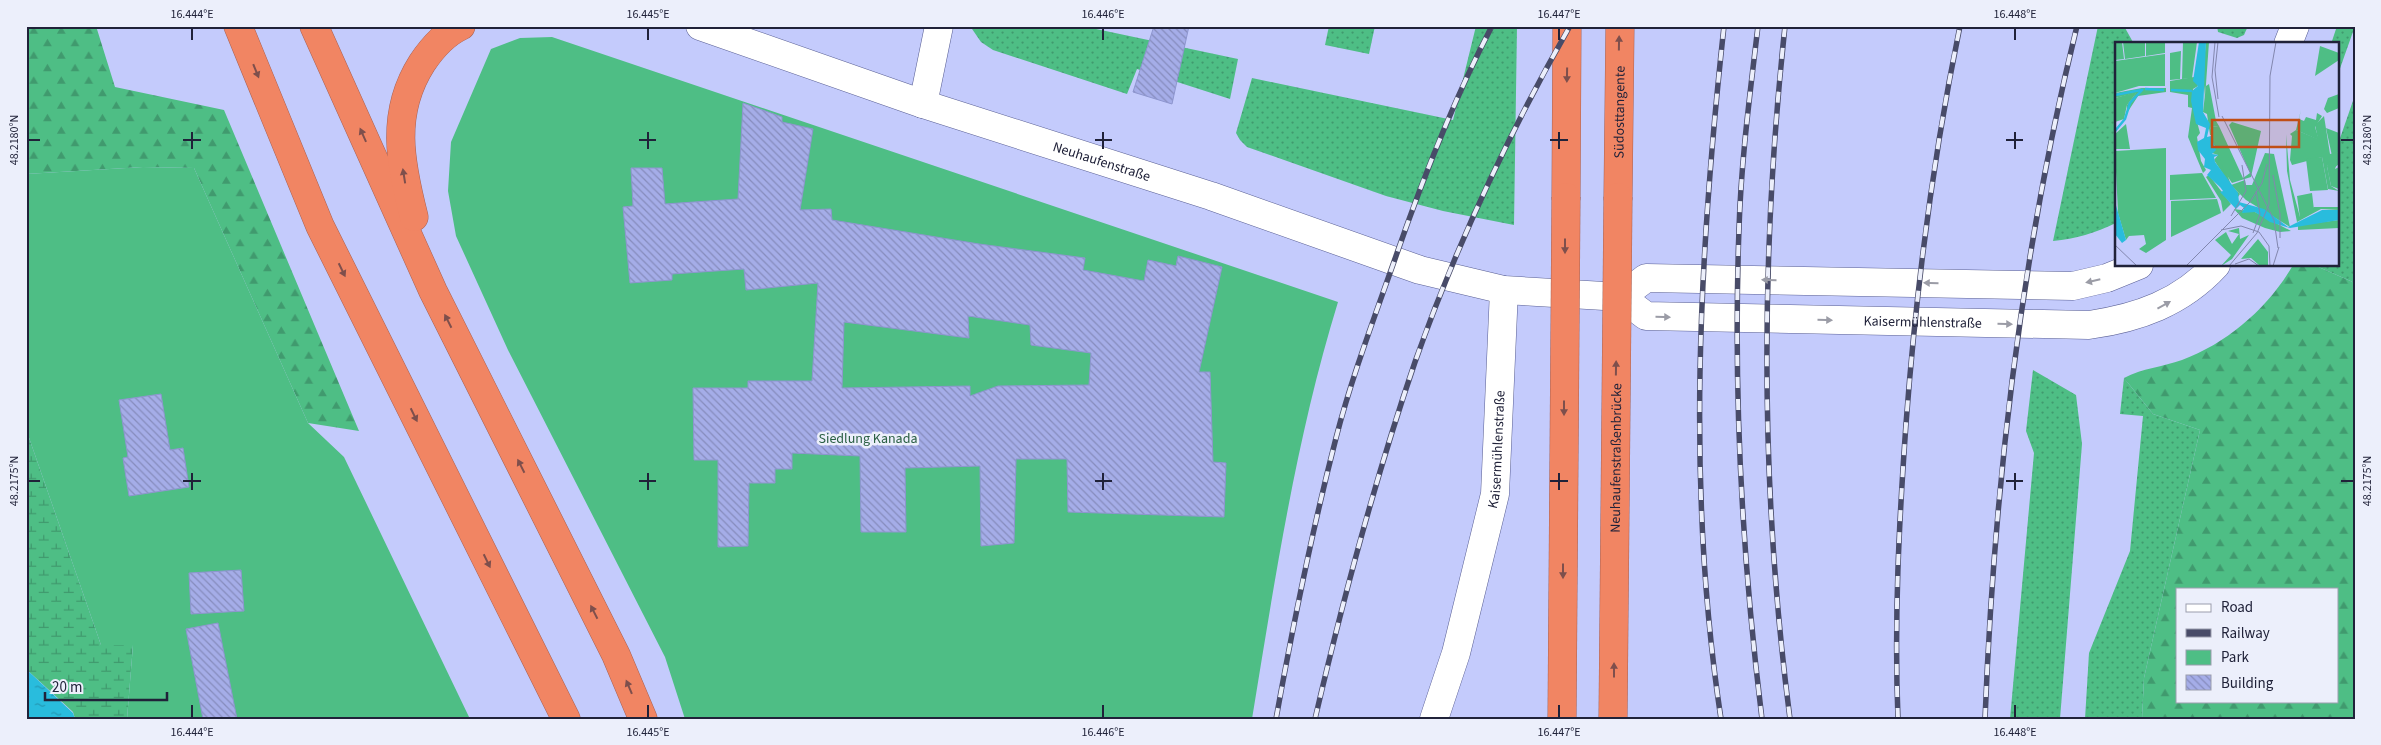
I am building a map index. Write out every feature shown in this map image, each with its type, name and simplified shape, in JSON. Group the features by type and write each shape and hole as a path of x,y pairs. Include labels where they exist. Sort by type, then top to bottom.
{"highway":[{"path":"238,26 320,226 566,719"},
{"path":"314,26 434,291 616,655 643,719"},
{"path":"434,291 405,183 400,142 401,119 406,91 418,69 432,48 453,30 461,26"},
{"path":"1562,719 1567,26"},
{"name":"Südosttangente","path":"1618,197 1620,26"},
{"name":"Neuhaufenstraßenbrücke","path":"1614,719 1618,197"}],"street":[{"name":"Neuhaufenstraße","path":"700,26 923,104 1211,196 1420,270 1504,290"},
{"path":"923,104 935,38 939,26"},
{"path":"2289,42 2294,26"},
{"path":"1504,290 1620,297 1646,278 2073,286 2107,278 2137,266"},
{"name":"Kaisermühlenstraße","path":"1620,297 1646,316 2089,325 2122,320 2155,310 2204,278 2215,266"},
{"name":"Kaisermühlenstraße","path":"1434,719 1456,653 1495,494 1504,290"}],"green space":[{"path":"26,26 96,26 115,87 224,110 359,431 308,423 194,168 143,167 26,174"},
{"path":"970,26 1082,26 1238,59 1230,99 1137,69 1127,94 993,50 981,42"},
{"path":"1329,26 1375,26 1369,54 1325,45"},
{"path":"1476,26 1517,26 1514,225 1443,211 1386,196 1247,147 1236,133 1252,78 1453,120"},
{"path":"2098,26 2124,26 2133,42 2115,42 2115,223 2085,235 2053,241"},
{"path":"2217,26 2248,26 2244,35 2237,38 2218,32"},
{"path":"2337,26 2355,26 2338,74 2338,42 2332,42"},
{"name":"Siedlung Kanada","path":"552,37 1338,302 1323,353 1298,457 1278,561 1252,719 685,719 665,657 508,350 456,236 448,191 451,142 491,49 520,38"},
{"path":"2355,95 2355,283 2316,266 2338,266 2338,144"},
{"path":"143,167 194,168 308,423 344,457 470,719 127,719 133,645 101,645 26,429 26,174"},
{"path":"2292,266 2316,266 2355,283 2355,719 2142,719 2144,678 2200,430 2153,414 2124,378 2199,353 2231,334 2246,322 2272,295"},
{"path":"2033,370 2076,395 2082,444 2060,719 2010,719 2034,453 2026,431"},
{"path":"2124,378 2153,414 2200,430 2144,678 2142,719 2085,719 2089,653 2130,551 2143,416 2120,414"},
{"path":"26,429 101,645 133,645 127,719 75,719 73,712 26,669"}],"water":[{"path":"26,669 73,713 75,719 26,719"}],"building":[{"path":"1154,26 1189,26 1172,104 1133,92"},
{"path":"743,103 782,117 782,122 813,129 800,210 831,209 832,220 979,244 1085,258 1083,270 1144,281 1148,260 1176,266 1178,256 1222,267 1199,372 1210,372 1213,462 1226,463 1224,517 1068,512 1067,459 1016,459 1014,543 981,546 980,466 905,468 906,532 861,532 860,456 792,453 792,469 775,469 775,483 749,483 748,546 718,547 718,460 694,460 693,388 748,388 748,381 812,381 818,283 746,290 744,269 672,274 672,280 630,283 623,207 633,206 631,168 662,168 665,204 738,199","holes":["968,316 1030,325 1031,345 1091,353 1089,385 998,386 970,396 970,386 842,388 844,322 969,338"]},
{"path":"161,394 170,450 183,448 189,487 129,496 123,458 128,457 119,400"},
{"path":"241,570 244,611 191,614 189,573"},
{"path":"218,623 237,719 203,719 186,629"}],"railway":[{"path":"1276,719 1311,543 1327,473 1349,392 1428,168 1452,110 1492,26"},
{"path":"1315,719 1348,584 1373,495 1415,362 1448,276 1485,191 1526,107 1570,26"},
{"path":"1721,719 1710,633 1703,546 1700,372 1708,199 1724,26"},
{"path":"1758,26 1746,128 1740,204 1737,352 1744,536 1762,719"},
{"path":"1785,26 1771,200 1767,373 1773,546 1790,719"},
{"path":"1898,719 1899,534 1910,374 1920,274 1934,174 1960,26"},
{"path":"1985,719 1995,544 2013,370 2040,197 2057,111 2077,26"}]}
